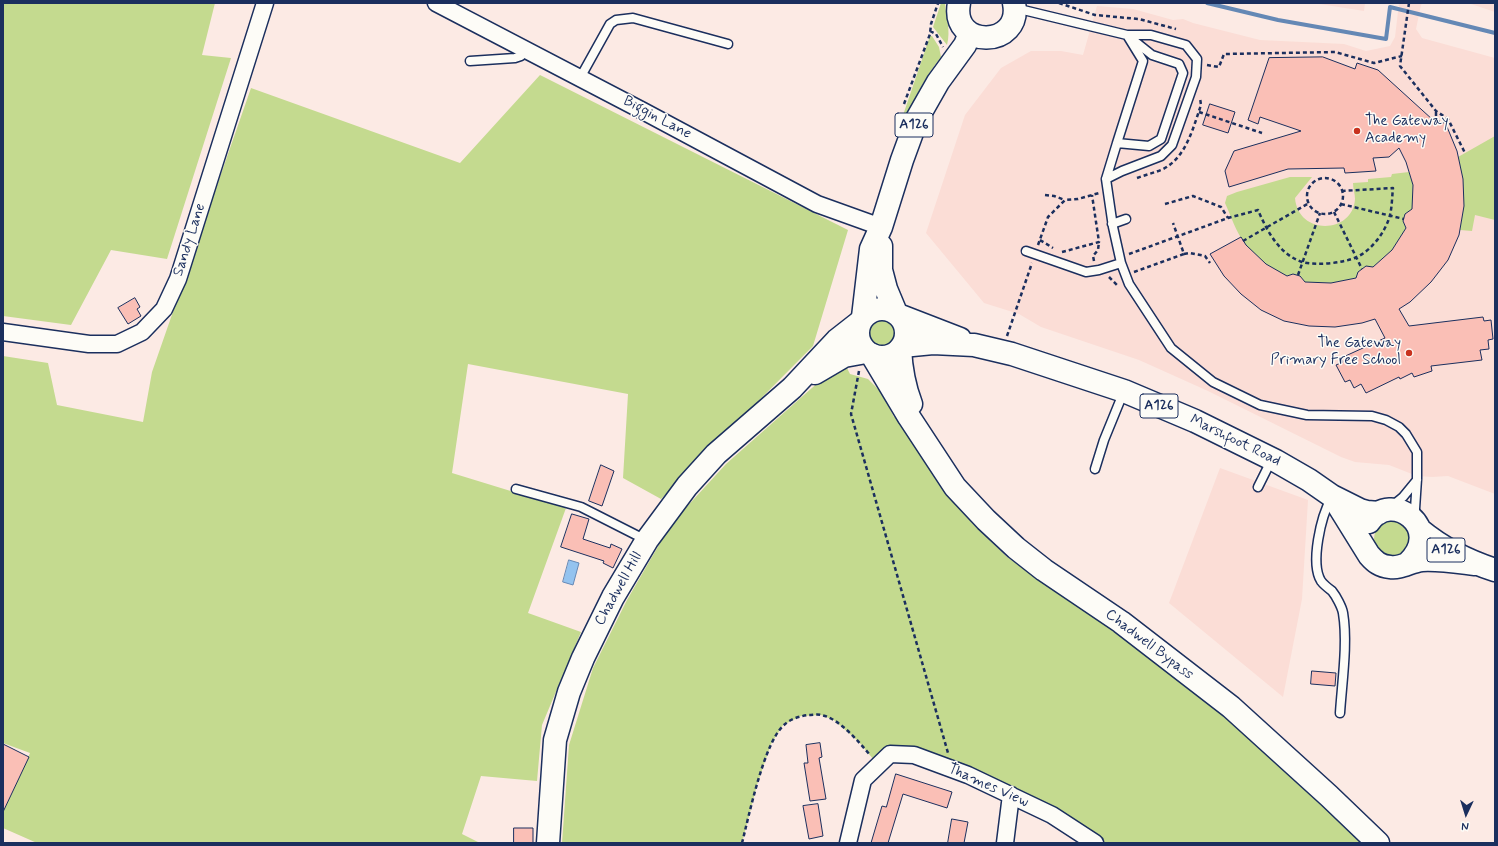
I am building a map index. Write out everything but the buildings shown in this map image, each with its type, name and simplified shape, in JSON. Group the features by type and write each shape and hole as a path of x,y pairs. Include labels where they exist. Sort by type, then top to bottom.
{"main road":[{"path":"959,3 959,18 963,27 978,37 987,38 1004,32 1010,26 1014,17 1014,6"},
{"name":"A126","path":"862,319 871,249 881,227 902,160 917,119 938,82 965,45 970,33"},
{"name":"A126","path":"881,227 881,270 886,289 897,314"},
{"path":"880,309 889,310 897,314 902,319 906,330 905,341 901,348 892,355 863,361 862,347 858,336 862,319 872,311 880,309"},
{"name":"Marshfoot Road","path":"897,314 974,345 1007,353 1124,391 1196,421 1270,463 1309,480 1332,496 1360,510 1367,512 1381,512 1388,510 1400,511 1410,516 1418,526 1448,551 1485,567"},
{"name":"Chadwell Hill","path":"548,843 554,748 569,692 583,658 613,597 647,540 687,486 716,454 792,388 837,340 862,319"},
{"name":"Marshfoot Road","path":"901,348 934,343 974,345"},
{"name":"Chadwell Bypass","path":"901,348 901,369 907,395 926,442"},
{"name":"Chadwell Hill","path":"792,388 844,356 863,361"},
{"name":"Chadwell Bypass","path":"863,361 926,442 955,487 986,520 1016,548 1044,570 1120,622 1231,707 1329,796 1378,843"},
{"name":"Marshfoot Road","path":"1332,496 1369,555 1375,562 1383,566 1392,568 1423,560 1437,560 1485,567"},
{"path":"1369,555 1365,549 1364,535 1370,520 1381,512"},
{"name":"A126","path":"1408,563 1415,556 1419,548 1421,540 1418,526"}],"street":[{"name":"Sandy Lane","path":"3,332 90,344 117,344 142,332 164,310 178,279 264,3"},
{"name":"Biggin Lane","path":"436,3 816,204 881,227"},
{"name":"Thames View","path":"848,843 864,780 890,754 914,755 952,769 1052,815 1095,843"},
{"path":"1005,843 1011,795"}],"lane":[{"path":"1014,6 1127,35 1151,35 1186,45 1197,60 1196,77 1172,145 1161,156 1122,171 1106,179"},
{"path":"580,78 610,24 616,20 633,18 728,44"},
{"path":"1117,143 1149,146 1161,139 1183,73 1179,64 1152,54 1127,35"},
{"path":"1127,35 1143,61 1106,179 1112,224 1120,260 1129,284 1171,348 1212,382 1260,405 1307,415 1372,416 1386,420 1399,427 1406,434 1417,452 1418,480 1415,509 1418,526"},
{"path":"470,61 515,58 521,56 525,49"},
{"path":"1112,224 1126,219"},
{"path":"1026,252 1086,272 1120,260"},
{"path":"1095,469 1104,440 1124,391"},
{"path":"1261,488 1270,463"},
{"path":"1381,512 1394,505 1418,480"},
{"path":"516,489 582,508 647,540"},
{"path":"1332,496 1326,508 1320,532 1317,564 1321,582 1332,592 1343,611 1345,639 1340,713"}],"path":[{"path":"1059,3 1095,14 1139,19 1176,29"},
{"path":"1409,3 1400,66 1436,111 1448,119 1465,153"},
{"path":"1197,63 1219,67 1224,54 1335,52 1374,63 1402,56"},
{"path":"1185,107 1262,133"},
{"path":"1436,111 1436,119"},
{"path":"1319,179 1331,179 1336,182 1342,191 1343,195 1341,204 1334,212 1329,214 1315,211 1309,203 1308,192 1310,186 1319,179"},
{"path":"1120,260 1178,236 1228,218 1258,210 1265,228 1272,238 1281,248 1302,262 1319,264 1356,257 1370,248 1378,238 1390,216 1393,188 1342,191"},
{"path":"1045,195 1054,196 1065,200"},
{"path":"1092,195 1099,242 1098,250 1093,256 1096,276 1106,275 1118,285 1135,271 1184,254 1190,253 1205,256 1210,262"},
{"path":"1165,204 1193,196 1221,207 1228,218"},
{"path":"1243,241 1309,203"},
{"path":"1341,204 1404,219"},
{"path":"1334,212 1362,269"},
{"path":"1298,275 1320,213"},
{"path":"1173,223 1184,254"},
{"path":"1040,240 1055,250"},
{"path":"1060,253 1099,242"},
{"path":"1009,331 1035,255"},
{"path":"863,361 851,414 952,769"},
{"path":"742,843 757,785 771,744 783,725 801,716 821,715 834,720 859,742 878,765"}],"shaded area":[{"path":"1313,3 1365,3 1364,11"},
{"path":"1399,3 1423,3 1421,5 1416,29 1422,38 1495,58 1495,494 1448,476 1417,476 1389,465 1355,462 1341,457 1208,391 1139,360 1041,327 1019,314 984,303 926,233 965,115 1001,68 1031,51 1061,51 1083,55 1097,6 1133,9 1173,20 1183,19 1193,23 1260,40 1344,44 1366,51 1390,46 1395,37"},
{"path":"1468,3 1495,3 1495,12"},
{"path":"1220,468 1308,500 1302,599 1283,697 1169,603"}],"green space":[{"path":"3,3 215,3 202,55 231,58 167,259 111,250 71,325 3,316"},
{"path":"941,3 945,3 948,29 947,45 933,27"},
{"path":"930,36 932,36 939,47 941,57 929,73 920,90 905,125 900,124"},
{"path":"540,75 848,230 813,346 661,499 623,478 628,394 468,364 452,473 566,508 528,613 581,632 542,725 537,781 481,776 462,834 480,843 37,843 3,828 3,812 30,753 3,743 3,356 48,363 57,405 143,422 152,372 251,88 460,163"},
{"path":"1495,136 1495,220 1475,215 1472,231 1460,230 1464,194 1458,157"},
{"path":"1409,172 1413,185 1412,209 1405,214 1403,221 1406,228 1392,250 1373,267 1366,267 1358,272 1356,278 1331,283 1305,282 1300,276 1293,274 1287,276 1264,263 1249,249 1242,239 1225,203 1227,196 1237,192 1290,177 1312,177 1295,198 1298,210 1305,219 1315,224 1325,226 1336,224 1345,219 1352,211 1355,199 1353,183 1368,182 1368,179 1391,177 1392,174"},
{"path":"882,319 892,323 896,333 892,343 882,347 872,343 868,333 872,323"},
{"path":"846,366 850,374 868,379 881,392 894,417 902,416 944,488 972,523 1007,557 1113,630 1224,714 1289,773 1361,843 1101,843 914,755 878,765 859,742 834,720 821,715 801,716 783,725 771,744 757,785 742,843 562,843 569,745 593,668 627,600 671,524 726,464 830,372"},
{"path":"1392,521 1405,526 1410,539 1405,552 1392,557 1379,552 1374,539 1379,526"}],"water":[{"path":"569,560 579,563 573,585 563,582"}],"waterway":[{"path":"1207,3 1278,20 1386,39 1390,7 1495,33"}],"place":[{"name":"The Gateway Academy","path":"1357,131"},
{"name":"The Gateway Primary Free School","path":"1409,353"}]}
